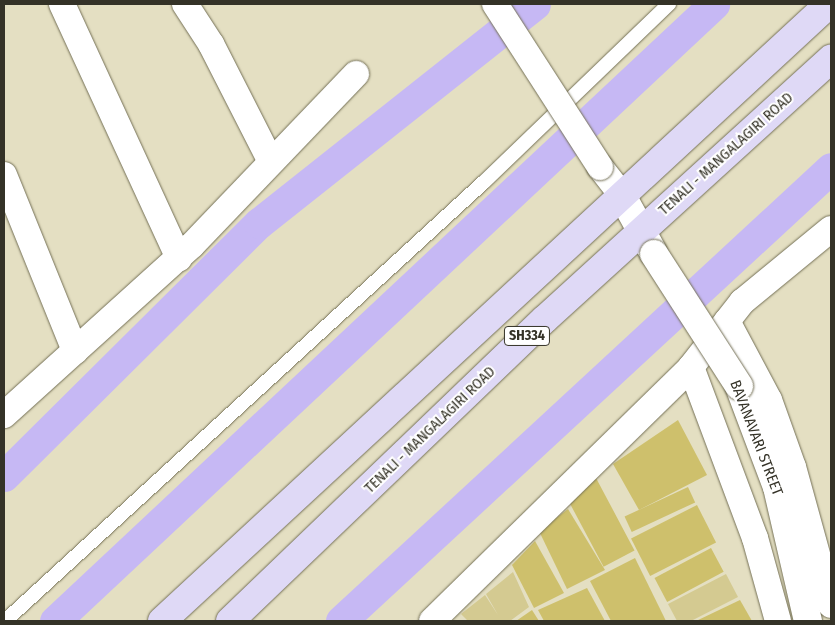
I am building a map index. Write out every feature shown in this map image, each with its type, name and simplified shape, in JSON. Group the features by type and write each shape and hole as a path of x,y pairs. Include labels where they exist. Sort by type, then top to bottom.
{"main road":[{"name":"SH334","path":"162,621 622,194 830,4"},
{"name":"TENALI - MANGALAGIRI ROAD","path":"230,621 647,242 831,59"},
{"name":"BAVANAVARI STREET","path":"622,194 647,242 739,386 777,487 808,621"}],"street":[{"path":"62,4 179,258"},
{"path":"185,4 211,44 270,160"},
{"path":"495,4 600,167 622,194"},
{"path":"4,415 179,258 270,160 356,74"},
{"path":"4,175 75,351"},
{"path":"447,616 692,367 742,302 831,229"},
{"path":"727,322 769,400 792,467 831,605"},
{"path":"692,367 755,538 778,621"}],"lane":[{"path":"5,621 484,182 669,4"}],"shaded area":[{"path":"513,572 529,607 510,621 468,621 461,614 485,595 498,615 486,594"},
{"path":"726,574 738,597 691,621 677,621 668,604"}],"building":[{"path":"678,420 707,475 639,510 613,464"},
{"path":"596,478 634,550 604,567 565,494"},
{"path":"688,487 695,502 632,532 625,517"},
{"path":"697,505 716,542 650,576 631,539"},
{"path":"568,509 605,570 567,589 539,531"},
{"path":"535,541 564,593 534,608 512,565"},
{"path":"711,548 724,572 667,602 654,578"},
{"path":"635,558 666,621 611,621 590,581"},
{"path":"587,588 605,621 544,621 538,610"},
{"path":"740,600 752,621 696,621"},
{"path":"532,610 539,621 516,621"}],"waterway":[{"path":"4,476 259,223 535,4"},
{"path":"55,621 714,4"},
{"path":"341,621 831,168"}]}
